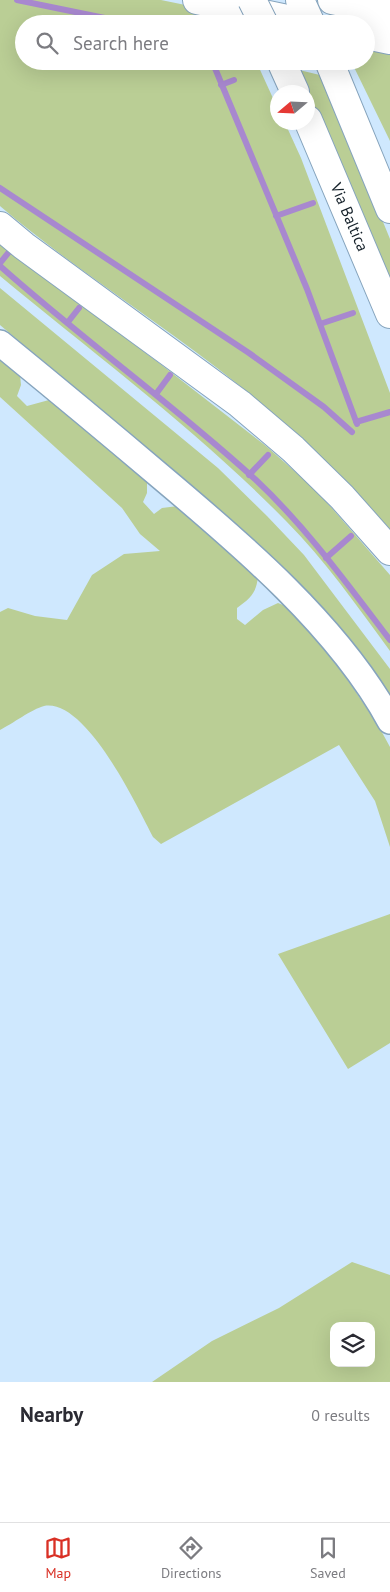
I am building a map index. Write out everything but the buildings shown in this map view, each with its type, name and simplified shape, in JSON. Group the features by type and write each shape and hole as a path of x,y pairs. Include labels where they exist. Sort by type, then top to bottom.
{"main road":[{"path":"197,0 268,15"},
{"path":"252,0 260,15"},
{"path":"300,0 307,15"},
{"path":"332,0 390,12"},
{"path":"375,37 390,40"},
{"path":"285,70 292,85"},
{"path":"333,70 390,209"},
{"name":"Via Baltica","path":"312,130 390,314"},
{"path":"0,226 24,246 240,404 293,449 342,497 390,551"}],"lane":[{"path":"0,343 169,483 260,564 316,620 344,655 390,721"}],"green space":[{"path":"0,0 161,0 234,15 15,15 15,70 260,70 270,92 270,130 288,130 301,158 390,393 390,530 317,455 240,386 29,230 0,206"},
{"path":"326,8 360,15 329,15"},
{"path":"375,18 390,21 390,35 375,28"},
{"path":"375,47 390,50 390,141 355,70 375,70"},
{"path":"299,70 320,75 390,239 390,283 315,107 315,85 305,85"},
{"path":"0,244 266,446 317,491 390,575 390,651 314,551 252,488 183,425 0,276"},
{"path":"0,288 218,468 304,555 390,669 390,701 134,439 0,325"},
{"path":"0,358 20,374 21,385 17,396 27,406 49,400 147,482 147,493 143,502 154,514 162,508 178,506 258,575 252,594 237,608 237,619 245,625 263,610 278,603 288,607 337,664 378,725 390,747 390,847 375,801 339,745 161,844 153,837 123,780 108,757 93,736 76,719 60,708 44,706 0,730 0,612 8,608 35,616 67,620 92,575 124,554 160,551 140,534 122,508 0,397"},
{"path":"390,914 390,1043 348,1069 278,954"},
{"path":"352,1262 390,1275 390,1382 152,1382 212,1341 279,1308"}],"waterway":[{"path":"17,0 90,15"},
{"path":"216,70 307,289 357,424"},
{"path":"221,85 234,80"},
{"path":"0,188 249,353 324,407 352,432"},
{"path":"276,216 313,203"},
{"path":"0,263 9,252"},
{"path":"0,266 63,320 193,425 275,498 310,537 390,640"},
{"path":"68,322 79,308"},
{"path":"320,324 353,313"},
{"path":"156,394 170,375"},
{"path":"356,422 390,412"},
{"path":"249,475 268,455"},
{"path":"326,558 351,536"}]}
